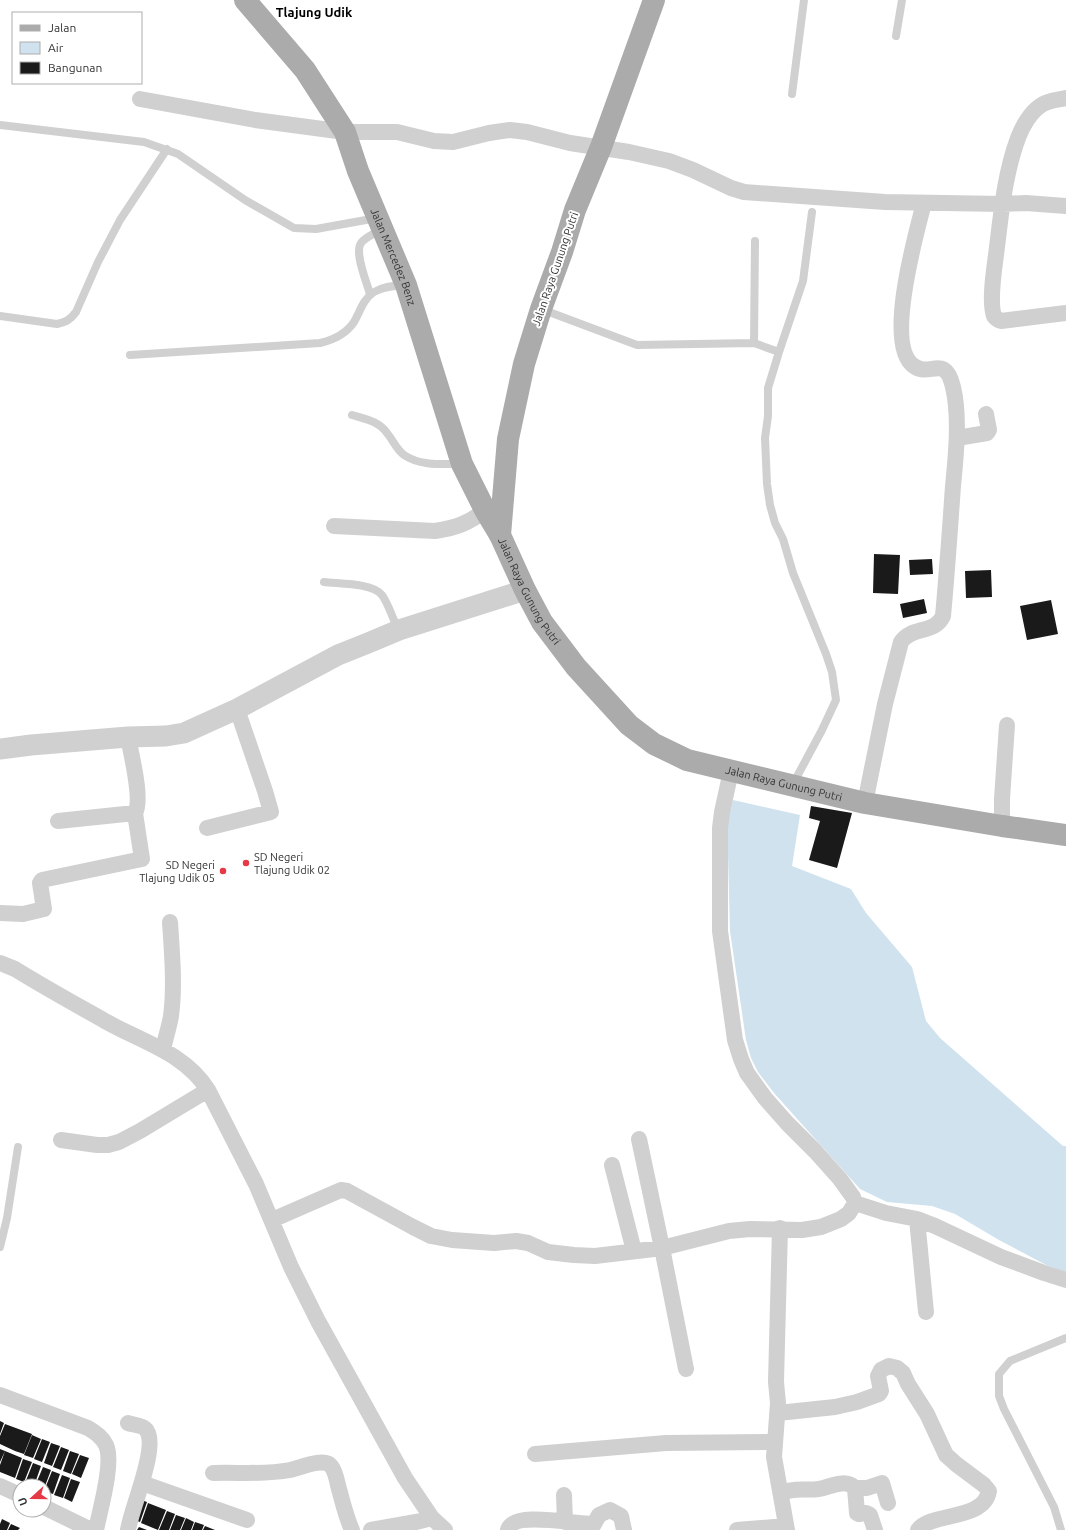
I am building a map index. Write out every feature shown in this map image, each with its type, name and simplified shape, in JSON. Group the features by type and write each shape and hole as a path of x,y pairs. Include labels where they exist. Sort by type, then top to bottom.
{"main road":[{"name":"Jalan Mercedez Benz","path":"245,0 305,70 345,132 358,171 406,285 462,464 485,510 500,535"},
{"name":"Jalan Raya Gunung Putri","path":"654,0 601,147 575,210 562,252 541,308 524,364 508,439 500,535 525,590 542,622 576,667 629,725 654,744 687,760 792,787 865,803 1066,835"}],"street":[{"path":"1066,98 1040,105 1023,126 1008,173 993,278 993,303 995,318 1001,322 1066,313"},
{"path":"140,100 255,120 345,132 397,132 434,141 453,142 489,133 510,130 527,132 570,143 601,147 669,161 693,170 731,188 744,192 924,203 1026,203 1066,206"},
{"path":"865,803 885,704 901,642 910,633 936,625 944,616 957,438 955,396 949,375 946,371 940,368 920,369 914,367 907,358 901,337 906,281 924,203"},
{"path":"957,438 986,433 989,430 986,414"},
{"path":"334,526 435,531 449,529 465,524 476,518 485,510"},
{"path":"0,749 128,737 166,736 184,733 237,709 338,655 399,630 525,590"},
{"path":"208,828 271,812 237,709"},
{"path":"1002,826 1002,799 1008,725"},
{"path":"0,913 23,914 44,909 40,883 42,880 142,859 135,813 138,808 139,798 128,737"},
{"path":"272,1220 341,1190 347,1191 432,1236 445,1239 494,1243 516,1241 528,1243 548,1252 595,1256 662,1248 729,1231 780,1228 802,1230 830,1224 849,1213 855,1203 853,1197 840,1179 765,1098 747,1073 735,1040 720,931 720,828 731,771"},
{"path":"58,821 135,813"},
{"path":"163,1050 171,1016 172,958 170,922"},
{"path":"0,963 14,969 106,1022 180,1060 192,1070 208,1090 272,1220 291,1268 315,1314 400,1468 432,1518 445,1530"},
{"path":"61,1140 97,1145 108,1145 119,1142 208,1090"},
{"path":"639,1139 686,1369"},
{"path":"612,1165 634,1251"},
{"path":"855,1203 886,1213 917,1219 1001,1257 1066,1280"},
{"path":"917,1219 926,1312"},
{"path":"737,1530 786,1528 774,1457 774,1442 778,1413 776,1382 780,1228"},
{"path":"778,1413 835,1407 857,1402 879,1394 882,1391 878,1376 881,1370 889,1366 900,1370 927,1414 946,1455 984,1485 989,1491 985,1500 975,1509 950,1518 928,1523 923,1525 918,1530"},
{"path":"0,1395 88,1428 102,1439 106,1446 109,1462 96,1530"},
{"path":"128,1423 145,1428 149,1436 148,1454 142,1483 128,1530"},
{"path":"535,1454 666,1443 774,1442"},
{"path":"213,1473 262,1474 291,1470 319,1462 327,1462 333,1470 344,1509 352,1530"},
{"path":"142,1483 247,1520"},
{"path":"781,1493 795,1489 819,1489 842,1484 851,1485 855,1488 868,1488 882,1483 888,1503"},
{"path":"0,1486 12,1491"},
{"path":"855,1488 857,1513 866,1513 870,1515 875,1530"},
{"path":"564,1496 565,1522"},
{"path":"508,1530 510,1525 525,1520 546,1520 594,1524 599,1515 610,1510 621,1516 624,1530"},
{"path":"52,1511 91,1530"},
{"path":"371,1530 432,1518"}],"lane":[{"path":"792,94 804,0"},
{"path":"896,36 902,0"},
{"path":"0,125 144,142 167,149 178,154 245,200 286,225 294,228 316,228 380,223"},
{"path":"0,316 57,324 65,322 71,318 76,312 98,262 120,220 167,149"},
{"path":"792,787 836,700 832,672 793,573 783,539 775,523 770,505 767,484 765,438 768,416 768,388 803,281 812,212"},
{"path":"370,294 361,266 359,247 361,242 380,223"},
{"path":"754,343 755,241"},
{"path":"130,355 320,343 331,340 350,327 370,294 387,286 406,285"},
{"path":"541,308 637,345 754,343 779,352"},
{"path":"352,415 370,420 381,426 397,449 413,460 422,462 462,464"},
{"path":"324,582 369,587 376,590 382,595 399,630"},
{"path":"0,1247 7,1218 18,1146"},
{"path":"1061,1530 1054,1507 1004,1409 999,1396 998,1386 999,1374 1010,1361 1066,1338"}],"water":[{"path":"733,800 800,815 792,866 851,889 866,913 912,967 926,1021 940,1038 1063,1146 1066,1146 1066,1272 1048,1266 999,1240 955,1214 932,1206 887,1202 860,1189 774,1093 758,1072 751,1058 746,1040 730,931 727,816"}],"building":[{"path":"874,554 900,555 898,594 873,593"},
{"path":"932,559 933,574 910,575 909,560"},
{"path":"991,570 992,597 966,598 965,571"},
{"path":"924,599 927,613 903,618 900,604"},
{"path":"1051,600 1058,634 1027,640 1020,606"},
{"path":"811,806 852,813 837,868 809,860 820,821 809,818"},
{"path":"0,1421 4,1423 0,1434"},
{"path":"5,1424 32,1434 24,1454 0,1444 0,1436"},
{"path":"32,1435 41,1439 33,1458 24,1455"},
{"path":"42,1439 50,1442 42,1462 34,1459"},
{"path":"51,1443 60,1446 52,1466 44,1463"},
{"path":"61,1447 69,1450 61,1470 53,1467"},
{"path":"0,1449 5,1451 0,1462"},
{"path":"5,1451 22,1458 15,1478 0,1472 0,1465"},
{"path":"70,1451 79,1454 71,1474 63,1471"},
{"path":"80,1455 89,1458 81,1478 72,1474"},
{"path":"23,1459 32,1462 26,1478 16,1478"},
{"path":"33,1463 41,1466 37,1478 27,1478"},
{"path":"43,1467 51,1470 48,1478 38,1478"},
{"path":"52,1471 60,1474 53,1494 52,1478 49,1478"},
{"path":"62,1475 70,1478 63,1498 54,1495"},
{"path":"71,1479 80,1482 72,1502 64,1498"},
{"path":"139,1499 147,1502 140,1522 131,1519"},
{"path":"148,1503 166,1510 158,1530 141,1523"},
{"path":"167,1511 175,1514 169,1530 159,1530"},
{"path":"176,1515 185,1518 180,1530 170,1530"},
{"path":"186,1518 194,1522 191,1530 181,1530"},
{"path":"2,1519 10,1523 7,1530 0,1530"},
{"path":"195,1522 204,1525 202,1530 192,1530"},
{"path":"11,1524 20,1528 18,1530 8,1530"},
{"path":"205,1526 215,1530 203,1530"},
{"path":"139,1527 147,1530 137,1530"}],"place":[{"name":"SD Negeri Tlajung Udik 02","path":"246,863"},
{"name":"SD Negeri Tlajung Udik 05","path":"223,871"}],"district":[{"name":"Tlajung Udik","path":"314,12"}]}
